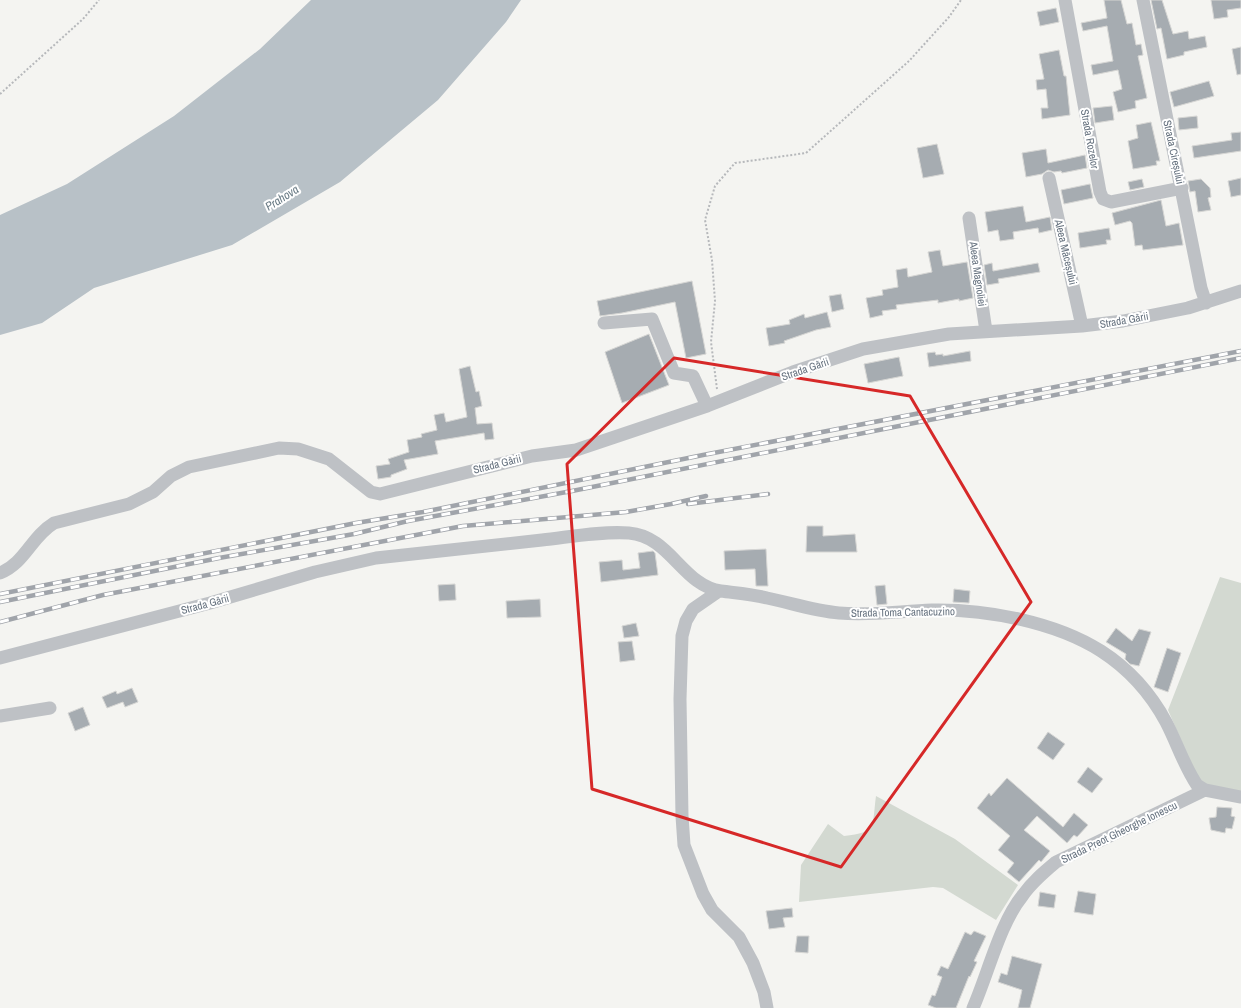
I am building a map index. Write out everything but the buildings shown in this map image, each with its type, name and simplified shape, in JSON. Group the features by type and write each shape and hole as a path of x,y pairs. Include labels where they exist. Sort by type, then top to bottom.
{"street":[{"name":"Strada Rozelor","path":"1066,0 1100,192 1103,199 1111,202 1182,188"},
{"name":"Strada Cireșului","path":"1143,0 1201,288 1206,303"},
{"name":"Aleea Măceșului","path":"1049,178 1082,326"},
{"name":"Aleea Magnoliei","path":"969,218 986,331"},
{"name":"Strada Gării","path":"0,573 17,563 34,540 45,529 54,523 129,504 153,492 171,476 189,467 279,448 298,449 313,453 329,460 371,492 380,494 532,456 576,450 712,404 793,372 863,349 949,334 1082,326 1123,321 1206,303 1241,291"},
{"path":"604,323 652,319 674,373 693,376 712,404"},
{"name":"Strada Toma Cantacuzino","path":"577,536 630,533 648,537 663,547 702,583 718,591 763,597 837,613 857,614 935,610 998,616 1058,630 1081,639 1109,657 1140,683 1155,703 1166,723 1191,776 1197,785 1205,790"},
{"name":"Strada Gării","path":"0,658 210,603 346,564 376,558 577,536"},
{"path":"718,591 693,609 686,621 682,636 680,699 684,846 703,894 712,910 739,937 753,963 764,992 766,1008"},
{"path":"0,716 50,708"},
{"path":"1205,790 1241,797"},
{"name":"Strada Preot Gheorghe Ionescu","path":"973,1008 1010,916 1022,895 1038,878 1056,862 1205,790"}],"path":[{"path":"0,94 83,19 99,0"},
{"path":"712,404 711,342 715,301 712,260 705,220 715,186 735,163 806,153 909,61 949,17 961,0"}],"highlighted area":[{"path":"674,358 910,396 1031,602 841,867 592,789 567,464"}],"shaded area":[{"path":"1220,577 1241,583 1241,792 1206,787 1197,777 1168,710"},
{"path":"876,796 955,839 1018,885 996,920 943,888 933,887 799,902 801,865 828,824 844,836 855,835 863,832 868,829 873,820"}],"water":[{"name":"Prahova","path":"311,0 521,0 506,22 438,100 340,182 232,245 94,288 42,323 0,335 0,215 67,184 174,116 260,49"}],"railway":[{"path":"0,594 356,523 423,512 703,455 1241,351"},
{"path":"0,602 219,558 354,534 408,521 572,491 1241,358"},
{"path":"688,504 768,494"},
{"path":"0,622 103,595 463,526 626,512 706,496"}]}
